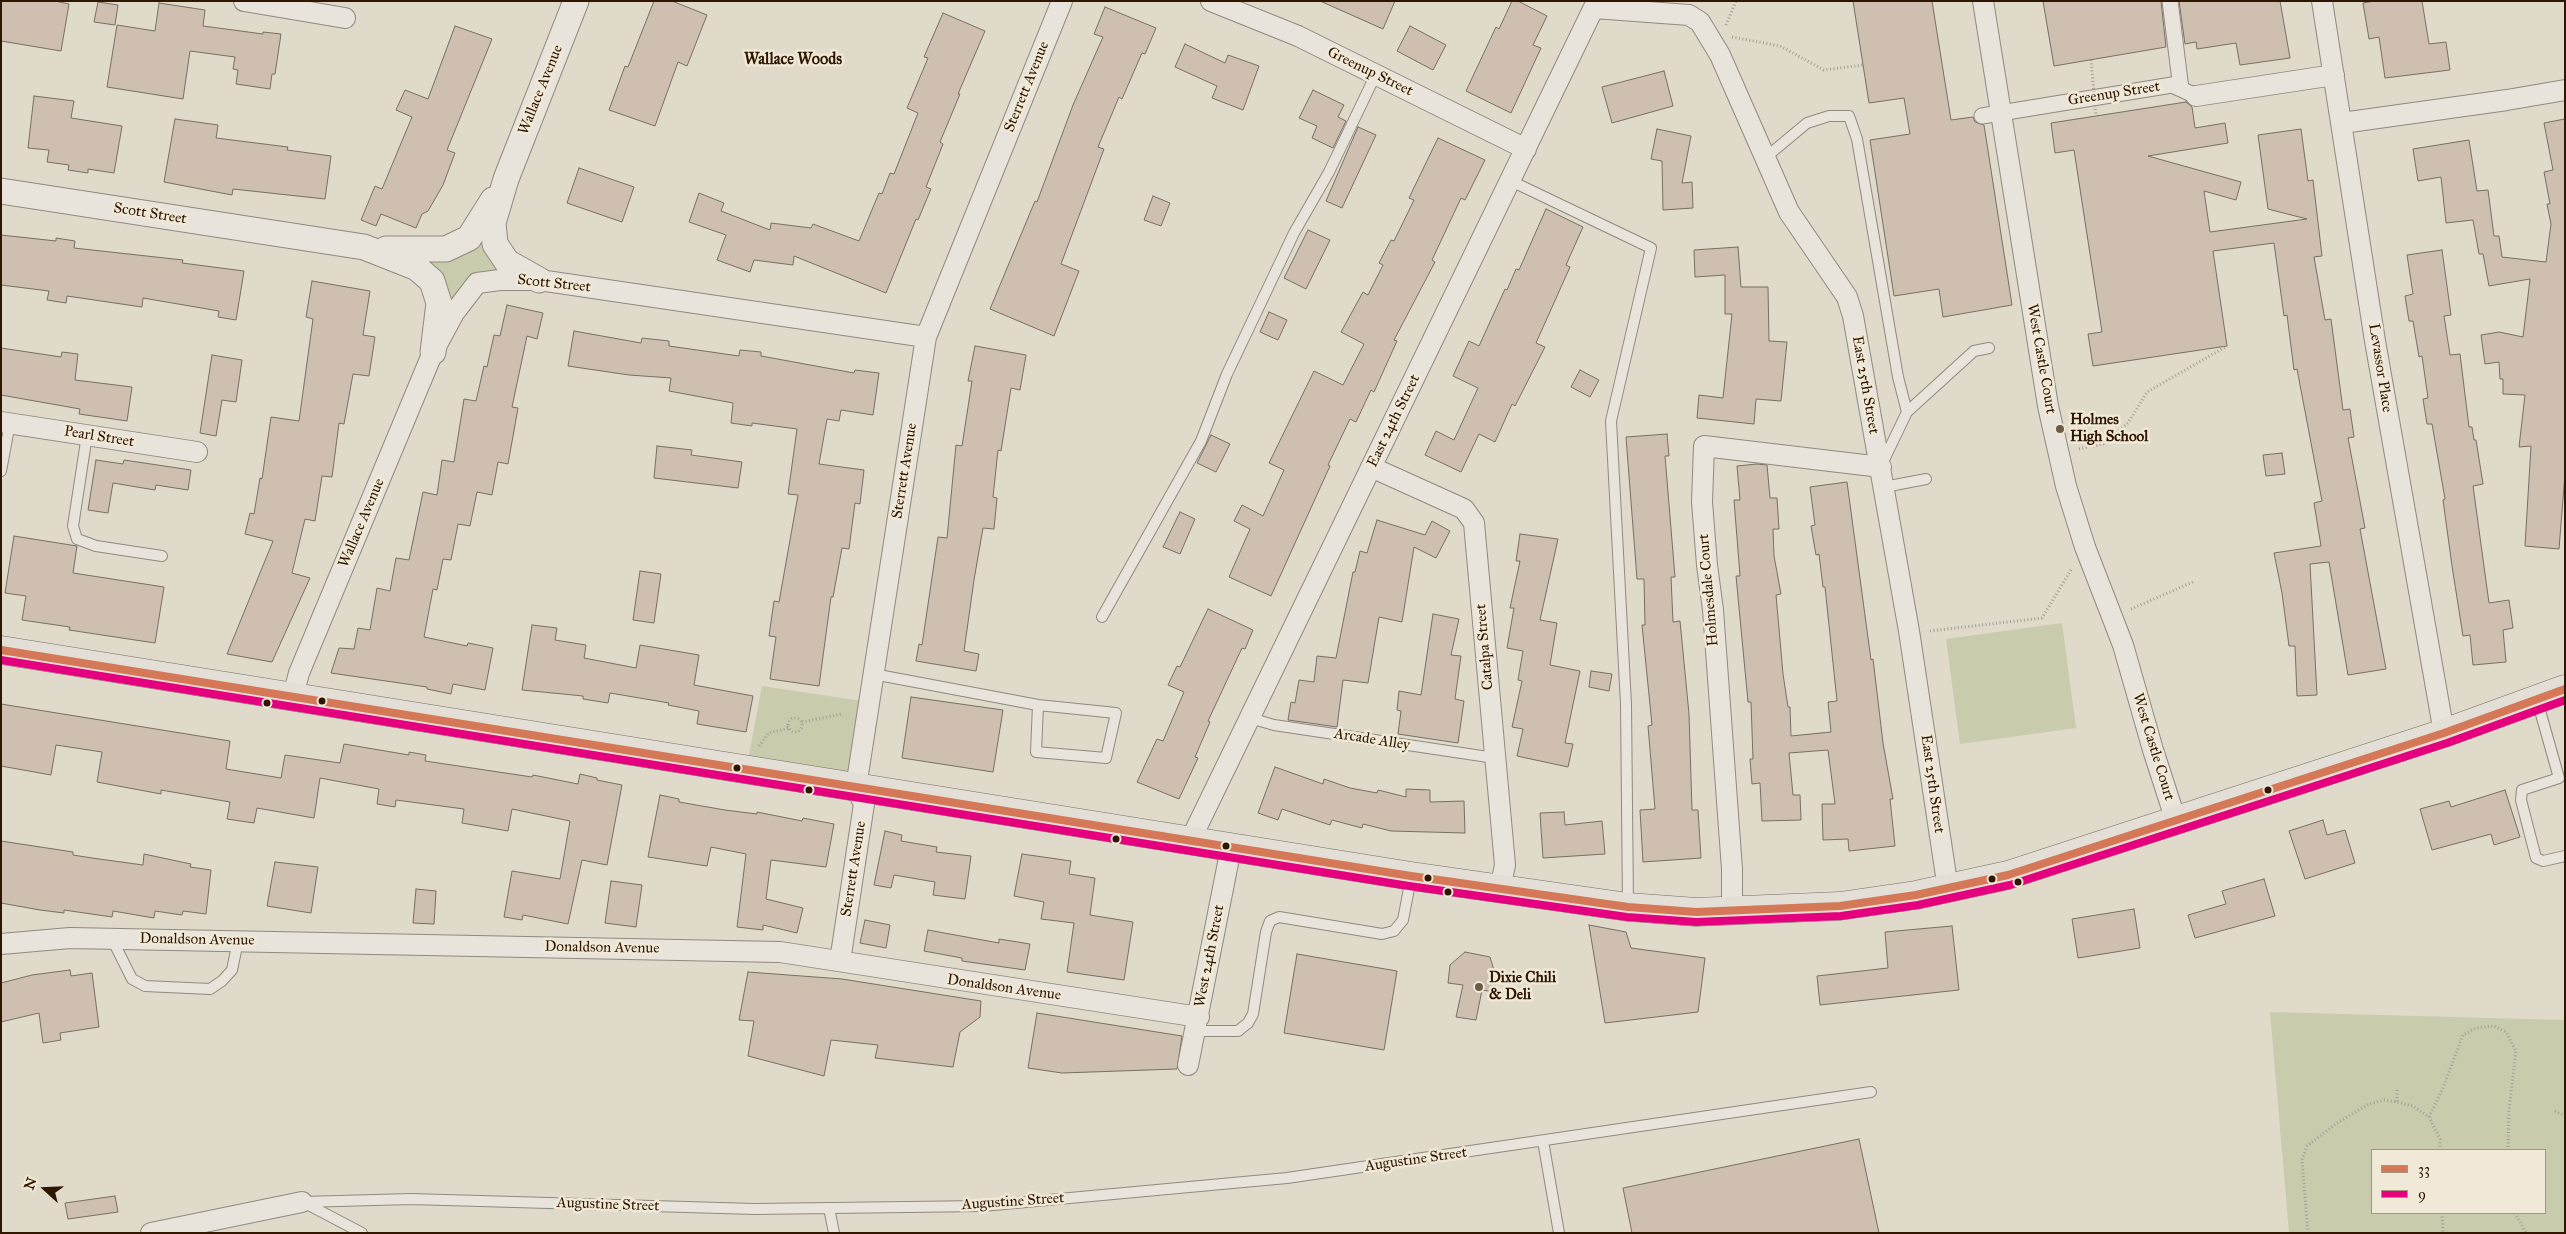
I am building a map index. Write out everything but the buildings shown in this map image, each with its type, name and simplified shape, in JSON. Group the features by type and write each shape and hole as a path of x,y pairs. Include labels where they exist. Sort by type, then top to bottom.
{"main road":[{"path":"1,650 1500,890 1628,907 1696,912 1840,906 1948,889 2008,875 2444,734 2565,689"}],"street":[{"path":"244,1 345,18"},
{"name":"Wallace Avenue","path":"539,280 507,262 495,244 492,223 506,178 576,1"},
{"name":"Sterrett Avenue","path":"840,961 864,804 856,788 926,337 1062,1"},
{"name":"Greenup Street","path":"1211,1 1298,36 1526,149"},
{"name":"West Castle Court","path":"1983,1 1991,114 2048,406 2066,486 2085,547 2123,644 2176,821"},
{"path":"2170,1 2189,92"},
{"name":"Levassor Place","path":"2322,1 2377,351 2444,734"},
{"name":"East 25th Street","path":"1596,5 1689,15 1714,33 1720,54 1790,212 1846,297 1853,316 1881,467 1909,631 1948,889"},
{"name":"East 24th Street","path":"1190,841 1596,5"},
{"name":"Greenup Street","path":"1991,114 2172,85 2189,92 2334,75"},
{"path":"2342,123 2565,90"},
{"name":"Wallace Avenue","path":"364,247 419,250 446,249 455,245 469,238 506,178"},
{"name":"Scott Street","path":"1,192 364,247 417,268 432,281 439,303 433,352"},
{"name":"Scott Street","path":"433,352 454,313 477,283 500,280 539,280 926,337"},
{"name":"Wallace Avenue","path":"293,696 303,664 433,352"},
{"name":"Pearl Street","path":"6,422 197,452"},
{"name":"Holmesdale Court","path":"1732,912 1732,869 1713,610 1702,502 1704,446 1881,467"},
{"name":"Catalpa Street","path":"1371,467 1464,509 1474,523 1505,864 1500,890"},
{"name":"West 24th Street","path":"1188,1065 1231,848"},
{"name":"Donaldson Avenue","path":"1,944 70,938 780,952 1197,1024"},
{"name":"Augustine Street","path":"151,1233 302,1202"}],"lane":[{"path":"1102,617 1201,441 1227,374 1294,233 1329,172 1376,74"},
{"path":"1765,158 1807,123 1829,116 1850,116 1857,139 1898,377 1907,412"},
{"path":"1510,181 1651,248 1611,421 1626,704 1628,907"},
{"path":"1881,467 1907,412 1974,351 1989,348"},
{"path":"1,471 6,422"},
{"path":"87,435 73,526 77,539 96,546 162,556"},
{"path":"1884,487 1926,478"},
{"path":"873,674 1038,704 1116,713 1106,758 1036,752 1038,704"},
{"path":"2537,699 2559,778 2522,790 2521,800 2536,858 2543,861 2565,856"},
{"name":"Arcade Alley","path":"1250,718 1274,725 1495,758"},
{"path":"1197,1024 1238,1031 1248,1023 1252,1014 1270,921 1279,917 1382,934 1394,931 1403,920 1411,876"},
{"path":"112,939 132,979 145,986 210,989 222,981 232,970 238,941"},
{"name":"Augustine Street","path":"302,1202 411,1199 755,1209 983,1206 1287,1178 1871,1092"},
{"path":"1543,1141 1559,1233"},
{"path":"302,1202 362,1233"},
{"path":"829,1208 834,1233"}],"path":[{"path":"1736,1 1714,33 1780,46 1824,70 1863,65"},
{"path":"2091,60 2096,116"},
{"path":"2059,454 2103,444 2128,423 2147,392 2228,346"},
{"path":"1909,631 1941,631 2042,618 2085,547"},
{"path":"2112,617 2193,582"},
{"path":"789,728 788,724 792,719 797,718 802,722 842,714"},
{"path":"759,746 769,733 789,728 798,732 802,727 802,722"},
{"path":"2429,1117 2443,1088 2462,1034 2476,1028 2494,1026 2506,1032 2516,1051 2508,1110 2508,1149"},
{"path":"2397,1090 2397,1102"},
{"path":"2308,1233 2302,1160 2308,1146 2337,1122 2369,1104 2384,1100 2413,1106 2429,1117 2440,1139 2440,1149"},
{"path":"2555,1111 2565,1116"},
{"path":"2442,1214 2443,1233"},
{"path":"2516,1214 2526,1233"}],"green space":[{"path":"506,179 500,280 454,313 419,250 446,249"},
{"path":"2062,623 2076,728 1960,744 1946,639"},
{"path":"762,686 869,702 856,787 746,770"},
{"path":"2270,1012 2565,1020 2565,1233 2289,1233"}],"transit line":[{"name":"33","path":"1,650 1411,876 1628,907 1696,912 1840,906 1916,895 2008,875 2444,733 2565,689"},
{"name":"9","path":"1,660 1409,886 1627,917 1696,922 1841,916 1918,905 2010,885 2447,743 2565,700"}],"place":[{"name":"Holmes High School","path":"2060,429"},
{"name":"Dixie Chili & Deli","path":"1479,987"}],"district":[{"name":"Wallace Woods","path":"793,60"}]}
